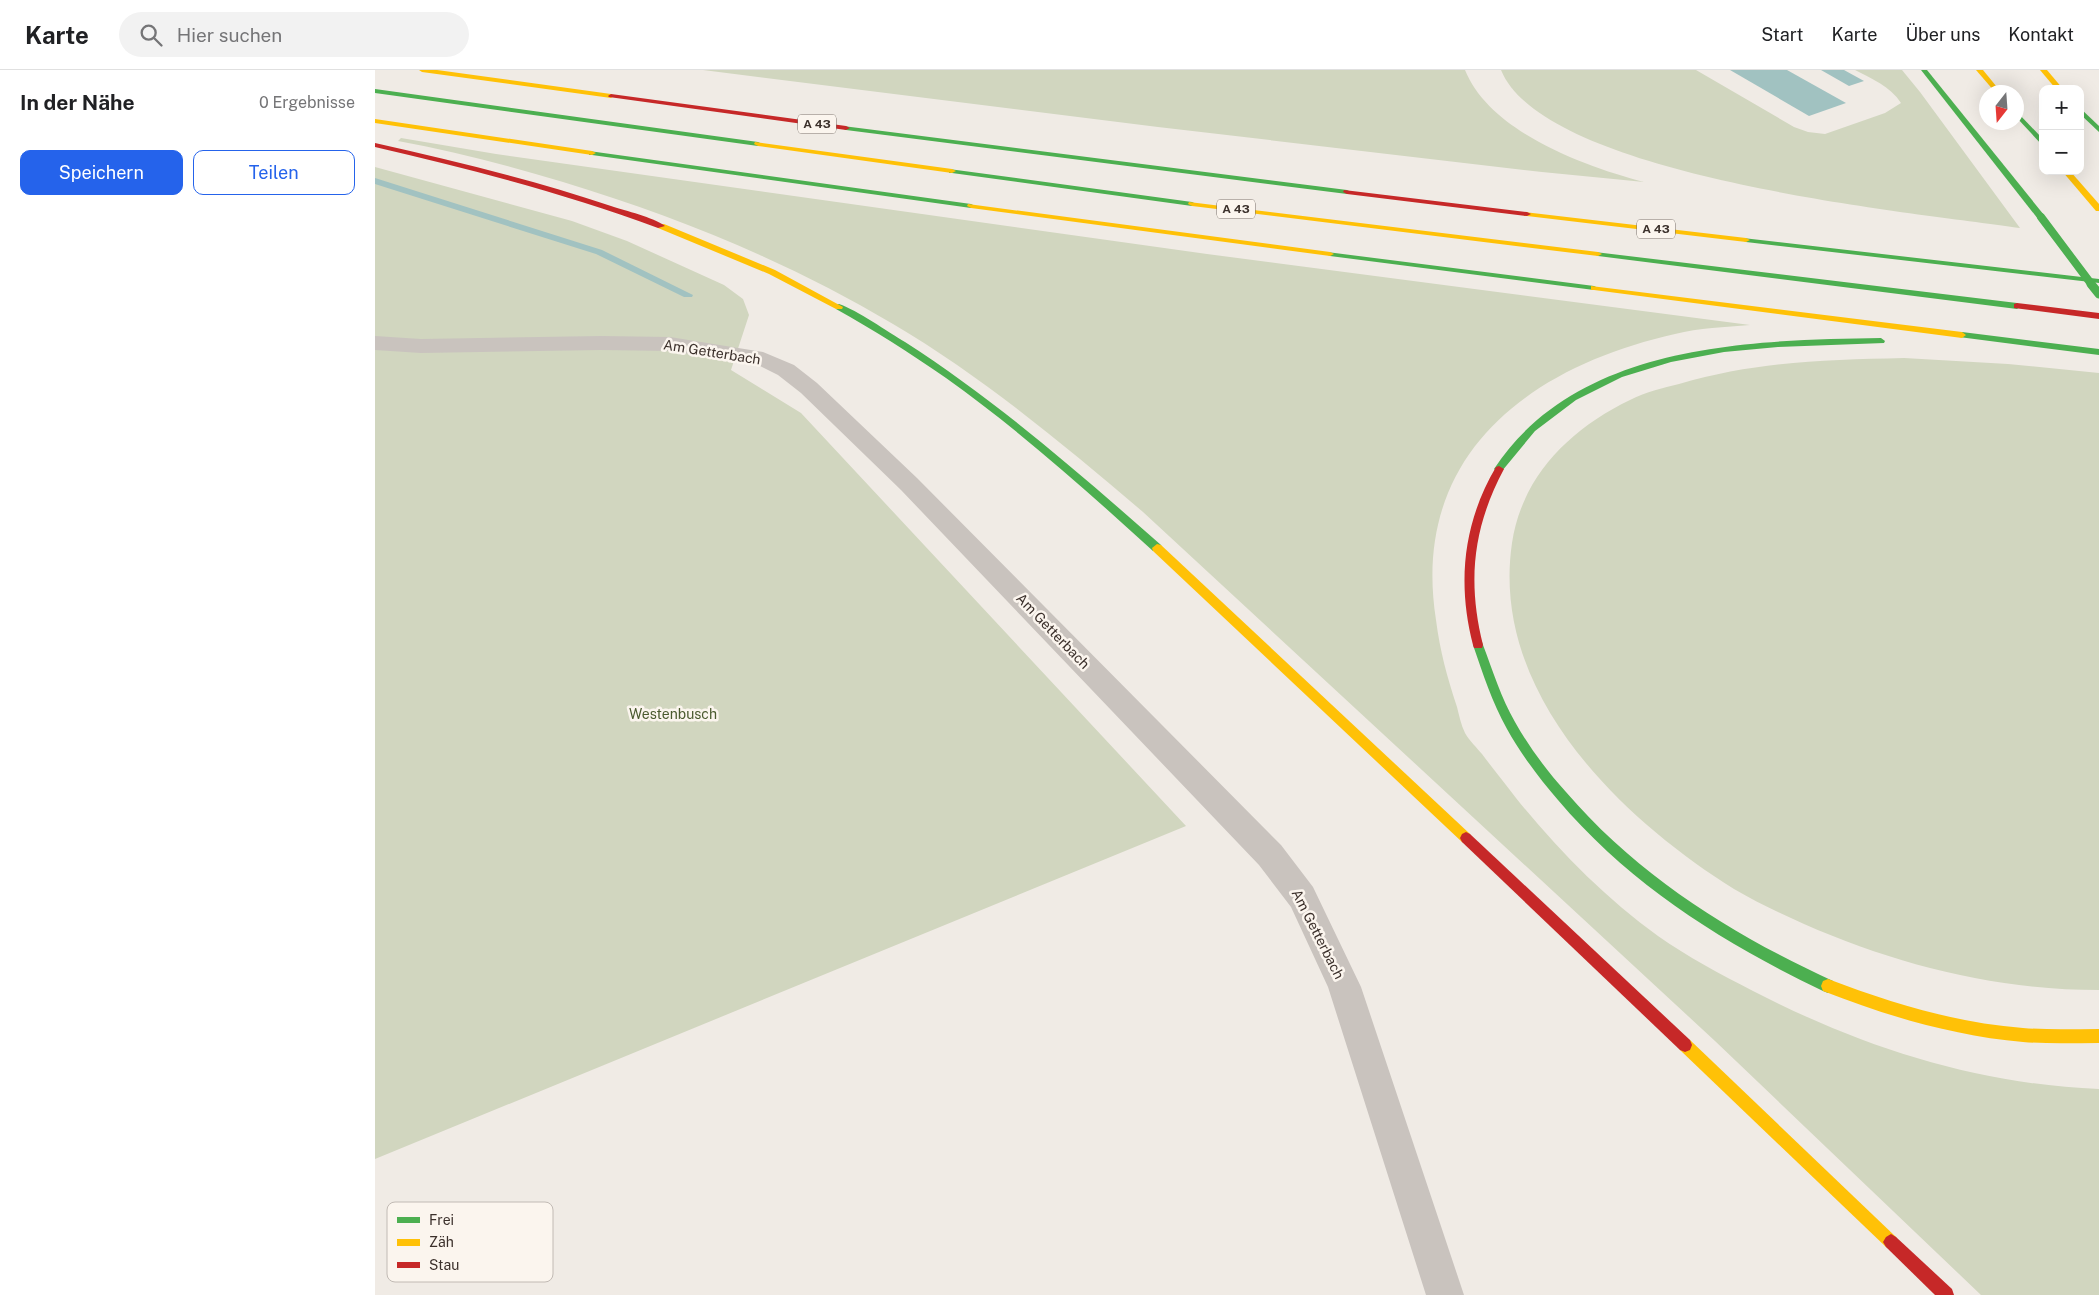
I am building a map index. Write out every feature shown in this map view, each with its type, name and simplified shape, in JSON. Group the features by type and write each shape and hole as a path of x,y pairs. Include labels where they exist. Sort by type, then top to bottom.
{"highway":[{"name":"A 43","path":"422,70 932,140 1522,214 2099,281"},
{"path":"1924,70 2041,217 2099,294"},
{"path":"1979,70 1992,85"},
{"path":"2043,70 2056,85"},
{"name":"A 43","path":"375,92 1201,205 2099,316"},
{"path":"2084,114 2099,130"},
{"path":"375,121 891,196 1821,318 2099,352"},
{"path":"2024,122 2039,139"},
{"path":"375,145 579,197 708,243 845,310 895,339 953,379 1017,426 1126,519 1259,641 1947,1295"},
{"path":"2069,175 2099,209"},
{"path":"1889,341 1820,340 1731,348 1691,354 1650,365 1615,378 1587,390 1557,408 1533,427 1511,450 1495,473 1483,500 1474,526 1470,559 1469,593 1472,626 1497,696 1516,735 1548,779 1585,820 1645,876 1722,931 1779,963 1829,986 1905,1011 1981,1029 2042,1036 2099,1036"},
{"path":"1927,342 2040,345"}],"street":[{"name":"Am Getterbach","path":"375,344 421,346 601,343 670,344 763,359 786,370 809,388 909,484 1270,854 1301,897 1323,939 1344,987 1445,1295"}],"green space":[{"path":"703,70 1465,70 1477,92 1495,111 1517,128 1541,143 1568,156 1644,182 1542,172 1158,127"},
{"path":"1501,70 1696,70 1794,127 1808,132 1825,134 1885,113 1901,103 1886,87 1855,70 1902,70 2020,228 1900,212 1736,184 1656,163 1585,138 1532,107"},
{"path":"401,138 496,154 1207,254 1750,325 1703,329 1675,334 1622,349 1572,369 1528,395 1491,428 1462,466 1442,510 1433,562 1436,620 1447,674 1462,727 1516,798 1582,872 1638,921 1669,944 1704,965 1794,1011 1878,1045 1920,1059 1964,1071 2008,1079 2053,1086 2099,1089 2099,1295 1981,1295 1715,1041 1143,512 1053,437 959,366 893,324 814,281 773,261 691,226 563,182 481,159 398,141"},
{"name":"Westenbusch","path":"375,167 572,221 627,241 724,285 743,299 749,315 731,370 801,413 1186,826 375,1159"},
{"path":"1904,358 2008,364 2099,373 2099,990 2061,989 1985,980 1911,963 1839,939 1759,903 1734,889 1691,860 1648,826 1607,787 1572,745 1542,699 1521,650 1511,598 1512,543 1517,519 1526,496 1552,457 1588,425 1608,412 1642,395 1708,376 1791,363"}],"water":[{"path":"1730,70 1787,70 1846,103 1809,116"},
{"path":"1821,70 1844,70 1864,81 1849,86"}],"waterway":[{"path":"375,181 599,252 688,295"}],"traffic: fast":[{"path":"1924,70 2041,217"},
{"path":"375,91 758,144"},
{"path":"2084,114 2099,130"},
{"path":"2024,122 2039,139"},
{"path":"846,128 1347,192"},
{"path":"592,153 971,206"},
{"path":"952,171 1192,204"},
{"path":"2041,217 2099,294"},
{"path":"1746,240 2099,281"},
{"path":"1330,254 1594,288"},
{"path":"1598,254 2017,306"},
{"path":"839,307 908,348 980,399 1070,472 1157,548"},
{"path":"1962,335 2099,352"},
{"path":"1499,469 1532,428 1572,398 1619,375 1670,359 1724,349 1831,341 1881,341"},
{"path":"1478,645 1500,704 1511,726 1546,777 1579,816 1615,851 1654,884 1695,914 1738,941 1828,986"}],"traffic: slow":[{"path":"422,70 611,96"},
{"path":"1979,70 1992,85"},
{"path":"2043,70 2056,85"},
{"path":"375,121 592,153"},
{"path":"758,144 952,171"},
{"path":"2069,175 2099,209"},
{"path":"1192,204 1598,254"},
{"path":"971,206 1330,254"},
{"path":"1527,214 1746,240"},
{"path":"661,226 772,272 839,307"},
{"path":"1594,288 1962,335"},
{"path":"1157,548 1466,838"},
{"path":"1828,986 1875,1003 1923,1017 1973,1028 2032,1036 2099,1036"},
{"path":"1685,1045 1891,1242"}],"traffic: jam":[{"path":"611,96 846,128"},
{"path":"375,145 519,181 626,213 661,226"},
{"path":"1347,192 1527,214"},
{"path":"2017,306 2099,316"},
{"path":"1478,645 1469,601 1470,555 1480,510 1488,489 1499,469"},
{"path":"1466,838 1685,1045"},
{"path":"1891,1242 1946,1295"}]}
